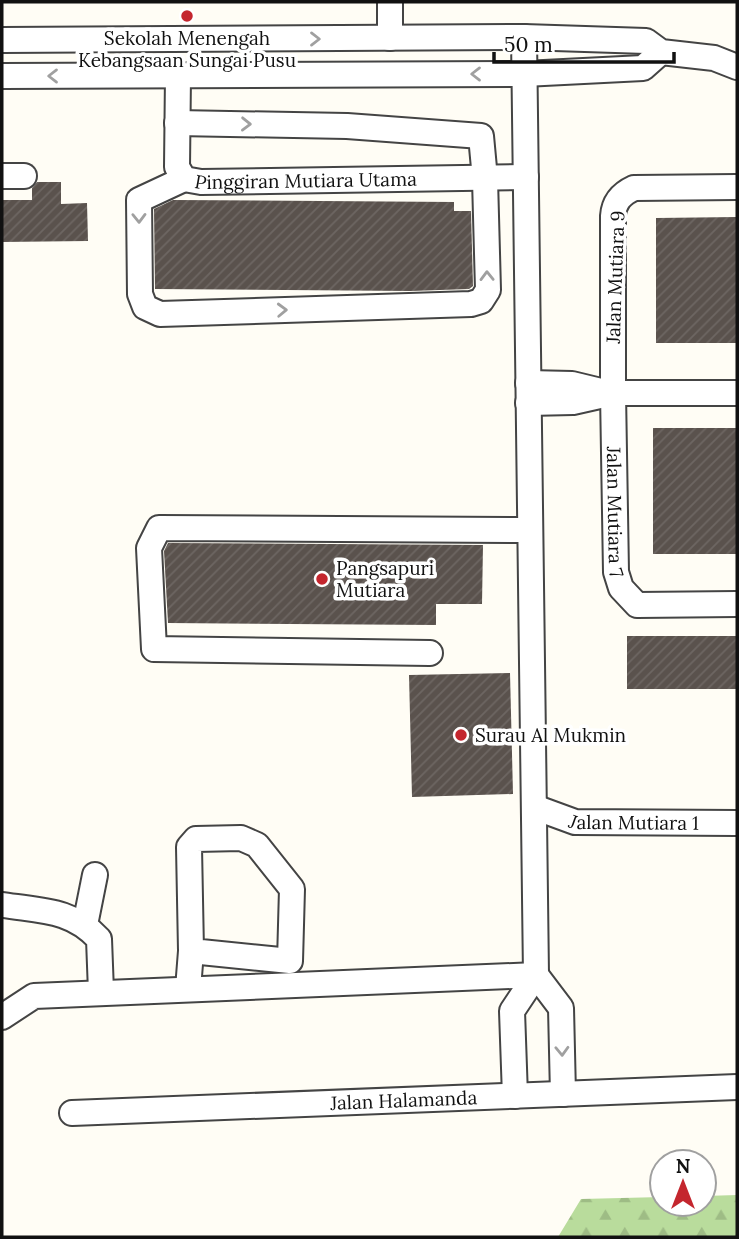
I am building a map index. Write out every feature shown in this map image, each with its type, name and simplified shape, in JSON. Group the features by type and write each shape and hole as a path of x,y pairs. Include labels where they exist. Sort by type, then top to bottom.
{"street":[{"path":"390,2 390,38"},
{"path":"515,1096 512,1011 536,975 524,37"},
{"path":"2,40 524,37 646,41 661,52 715,58 737,67"},
{"path":"2,76 524,74 643,68 661,52"},
{"name":"Pinggiran Mutiara Utama","path":"178,75 177,167 184,179 201,182 526,177"},
{"path":"177,123 347,126 481,136 488,289 481,301 471,304 160,314 145,307 141,294 139,200 184,179"},
{"name":"Jalan Mutiara 9","path":"613,393 613,216 616,202 621,195 634,188 737,187"},
{"path":"528,393 573,402 613,393 737,393"},
{"name":"Jalan Mutiara 7","path":"613,393 616,572 621,588 637,605 737,604"},
{"path":"430,653 154,649 149,548 159,528 530,530"},
{"name":"Jalan Mutiara 1","path":"534,807 575,822 737,822"},
{"path":"188,989 191,951 189,847 196,839 241,838 257,845 292,889 290,961 191,951"},
{"path":"85,925 95,875"},
{"path":"3,905 64,915 85,925 99,939 113,991"},
{"path":"2,1017 34,996 536,975"},
{"path":"536,975 561,1008 563,1094"},
{"name":"Jalan Halamanda","path":"72,1113 737,1087"}],"green space":[{"path":"737,1195 737,1237 558,1237 581,1199 648,1197 648,1218 718,1218 718,1196"}],"building":[{"path":"37,182 61,182 61,204 87,203 88,241 2,242 2,200 32,200 32,188"},
{"path":"173,200 454,202 454,211 471,211 473,286 469,289 411,291 155,289 154,209"},
{"path":"737,217 737,343 656,343 656,218"},
{"path":"653,428 737,428 737,554 653,554"},
{"name":"Pangsapuri Mutiara","path":"168,543 483,545 482,604 436,604 436,625 168,623 164,551"},
{"path":"627,636 737,636 737,689 627,689"},
{"name":"Surau Al Mukmin","path":"510,673 513,794 412,797 409,675"}],"place":[{"name":"Sekolah Menengah Kebangsaan Sungai Pusu","path":"187,16"},
{"name":"Pangsapuri Mutiara","path":"322,579"},
{"name":"Surau Al Mukmin","path":"461,735"}]}
